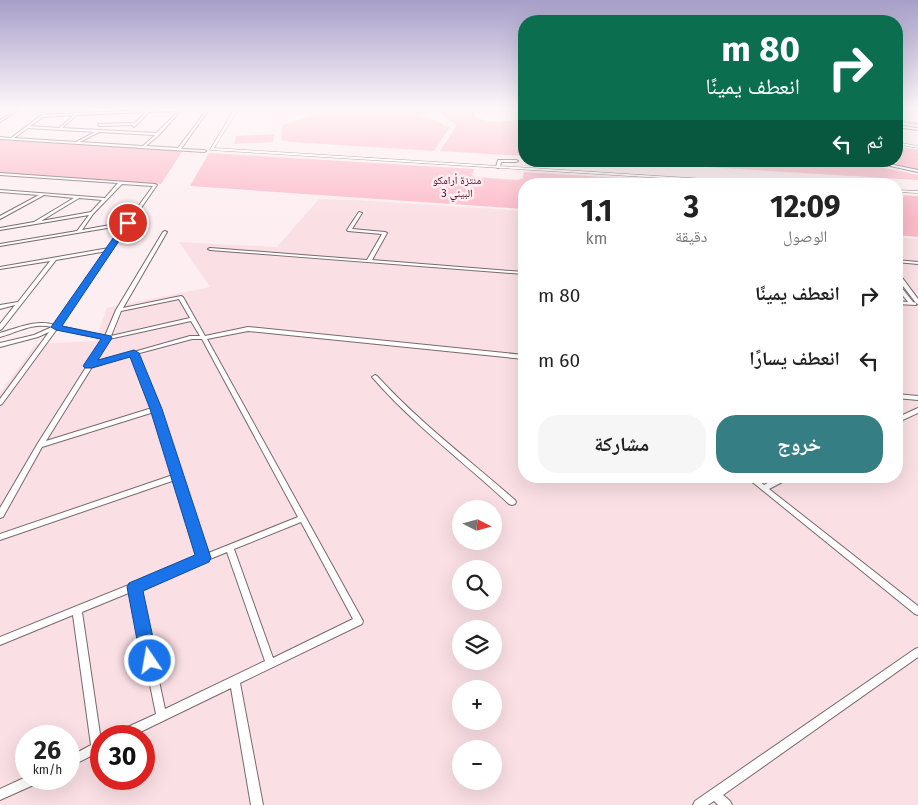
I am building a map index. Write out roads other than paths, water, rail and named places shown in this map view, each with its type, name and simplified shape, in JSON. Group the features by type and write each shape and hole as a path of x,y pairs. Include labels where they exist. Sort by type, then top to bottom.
{"street":[{"path":"125,146 670,178"},
{"path":"179,149 181,146"},
{"path":"204,150 207,146"},
{"path":"211,149 213,146"},
{"path":"204,150 245,152"},
{"path":"498,166 499,161 517,160 514,168"},
{"path":"486,167 498,166 520,169"},
{"path":"898,167 918,171"},
{"path":"0,174 155,185 56,327 0,403"},
{"path":"78,232 92,213 121,182"},
{"path":"0,192 105,199"},
{"path":"903,192 918,193"},
{"path":"0,218 43,194"},
{"path":"33,224 78,197"},
{"path":"0,229 92,213"},
{"path":"360,213 349,230 385,232 369,261"},
{"path":"0,245 128,223"},
{"path":"0,515 40,445 107,338 119,310 166,232"},
{"path":"0,268 110,248"},
{"path":"210,249 518,273"},
{"path":"0,328 54,259"},
{"path":"903,262 918,263"},
{"path":"903,284 916,303"},
{"path":"903,291 916,303"},
{"path":"119,310 181,297 359,621 145,725"},
{"path":"0,307 19,302"},
{"path":"903,302 916,303"},
{"path":"0,335 37,324 49,324 107,338 193,319"},
{"path":"0,345 36,336 56,327"},
{"path":"89,366 192,337 204,338 248,329 518,356"},
{"path":"134,353 156,409 203,558"},
{"path":"376,377 390,394 418,420 512,502"},
{"path":"903,397 918,398"},
{"path":"40,445 156,409"},
{"path":"903,418 918,410"},
{"path":"0,537 177,476"},
{"path":"757,483 918,611"},
{"path":"764,488 774,483"},
{"path":"0,641 302,518"},
{"path":"229,548 271,664"},
{"path":"134,587 162,717"},
{"path":"77,610 95,725"},
{"path":"699,805 918,652"},
{"path":"235,681 257,805"},
{"path":"0,795 15,788"},
{"path":"715,794 726,805"}],"park label":[{"name":"منتزة أرامكو البيئي 3","path":"457,186"}]}
